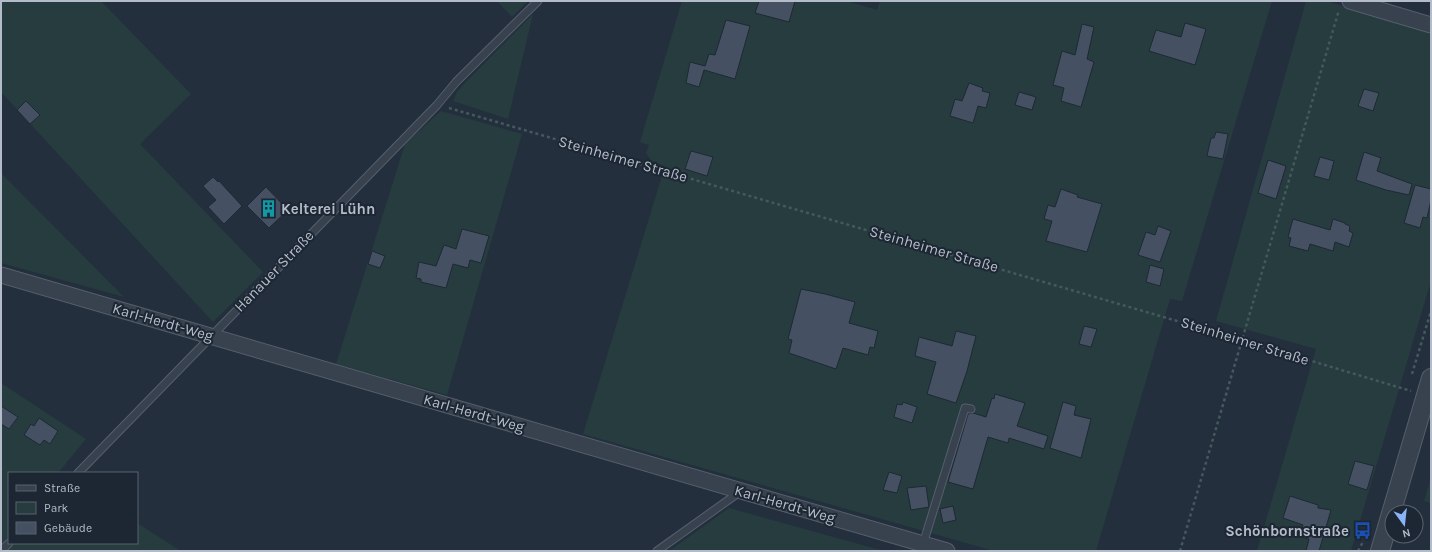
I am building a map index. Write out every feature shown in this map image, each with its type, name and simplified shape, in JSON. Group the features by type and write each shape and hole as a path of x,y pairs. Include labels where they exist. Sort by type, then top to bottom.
{"street":[{"path":"1344,5 1431,25"},
{"name":"Karl-Herdt-Weg","path":"1,275 947,551"},
{"path":"1380,551 1429,390"}],"lane":[{"name":"Hanauer Straße","path":"79,472 437,105 456,82 538,1"},
{"path":"924,544 965,408 971,408"},
{"path":"657,551 741,491"}],"path":[{"path":"1180,551 1242,340 1344,5"},
{"name":"Steinheimer Straße","path":"437,105 1242,340 1429,390"},
{"path":"1358,551 1364,540"}],"green space":[{"path":"1,1 101,1 191,94 140,144 263,272 213,322 1,92"},
{"path":"497,1 528,1 512,17"},
{"path":"682,1 847,1 877,10 880,1 1272,1 1182,301 1170,299 1096,551 994,551 583,434 665,166 652,162 646,153 649,145 640,142"},
{"path":"1306,1 1327,1 1431,34 1431,281 1351,551 1257,551 1316,349 1216,321"},
{"path":"533,14 508,119 453,101 457,92 464,84"},
{"path":"441,111 522,134 447,395 336,364 405,144"},
{"path":"1,173 124,297 1,263"},
{"path":"1,383 86,439 59,472 8,472 8,537 1,544"},
{"path":"1431,478 1431,503 1424,501"},
{"path":"729,508 884,551 669,551"},
{"path":"138,524 181,551 6,551 13,544 138,544"}],"building":[{"path":"759,1 795,1 789,22 755,13"},
{"path":"726,20 750,26 735,79 704,70 699,87 686,83 690,62 705,66 709,54 715,55"},
{"path":"1185,23 1206,29 1195,65 1149,51 1156,30 1181,37"},
{"path":"1082,24 1094,27 1087,59 1094,62 1081,107 1061,101 1064,88 1053,85 1062,51 1075,55"},
{"path":"969,83 983,88 982,91 990,93 986,108 978,106 973,123 950,116 955,99 962,101"},
{"path":"1364,89 1379,93 1373,111 1358,106"},
{"path":"1019,92 1036,97 1032,110 1015,105"},
{"path":"26,101 40,115 30,124 17,110"},
{"path":"1216,132 1228,134 1223,159 1207,156 1211,138 1214,138"},
{"path":"691,151 713,157 707,176 685,169"},
{"path":"1364,152 1381,158 1377,171 1412,184 1409,195 1386,190 1356,180"},
{"path":"1320,157 1334,161 1329,180 1314,176"},
{"path":"1268,160 1286,166 1276,199 1258,193"},
{"path":"213,177 218,182 219,181 242,206 224,224 208,207 216,200 203,186"},
{"path":"1415,185 1431,189 1431,200 1427,218 1423,217 1420,228 1404,223"},
{"name":"Kelterei Lühn","path":"266,187 288,210 269,228 247,206"},
{"path":"1061,189 1078,195 1077,197 1102,204 1087,252 1046,241 1052,221 1044,219 1048,205 1055,207"},
{"path":"1293,219 1330,230 1333,219 1345,223 1350,226 1349,231 1353,233 1349,247 1335,242 1333,251 1310,244 1308,251 1289,246 1291,238 1288,237"},
{"path":"1158,226 1171,231 1160,262 1138,255 1146,232 1155,235"},
{"path":"462,229 489,236 481,263 470,260 468,268 453,264 446,288 421,282 421,279 416,278 419,262 436,266 444,245 456,249"},
{"path":"372,251 385,256 380,268 368,264"},
{"path":"1150,265 1164,269 1160,286 1146,282"},
{"path":"801,289 855,302 849,323 878,331 874,348 870,347 868,355 843,348 836,369 789,353 792,340 788,339"},
{"path":"1084,326 1097,329 1091,347 1079,344"},
{"path":"956,331 976,336 967,371 956,403 927,394 936,362 915,356 919,337 952,346"},
{"path":"995,394 1025,403 1017,426 1048,436 1044,449 1009,438 1008,443 988,437 973,489 948,482 968,414 973,413 986,417 992,398 994,399"},
{"path":"903,402 917,407 912,423 894,417 897,404 902,405"},
{"path":"1063,402 1076,406 1074,415 1091,419 1081,458 1050,448"},
{"path":"1,406 18,417 9,429 1,424"},
{"path":"39,418 58,431 50,444 44,440 40,445 24,435 31,424 34,426"},
{"path":"1355,461 1374,466 1367,490 1348,484"},
{"path":"889,472 902,476 897,493 883,490"},
{"path":"926,486 929,507 911,510 907,488"},
{"path":"1290,496 1318,505 1318,508 1331,510 1319,551 1306,551 1309,539 1303,538 1305,529 1302,528 1303,525 1283,518"},
{"path":"953,506 956,520 943,523 940,509"}],"place":[{"name":"Kelterei Lühn","path":"268,209"},
{"name":"Schönbornstraße","path":"1362,531"}]}
